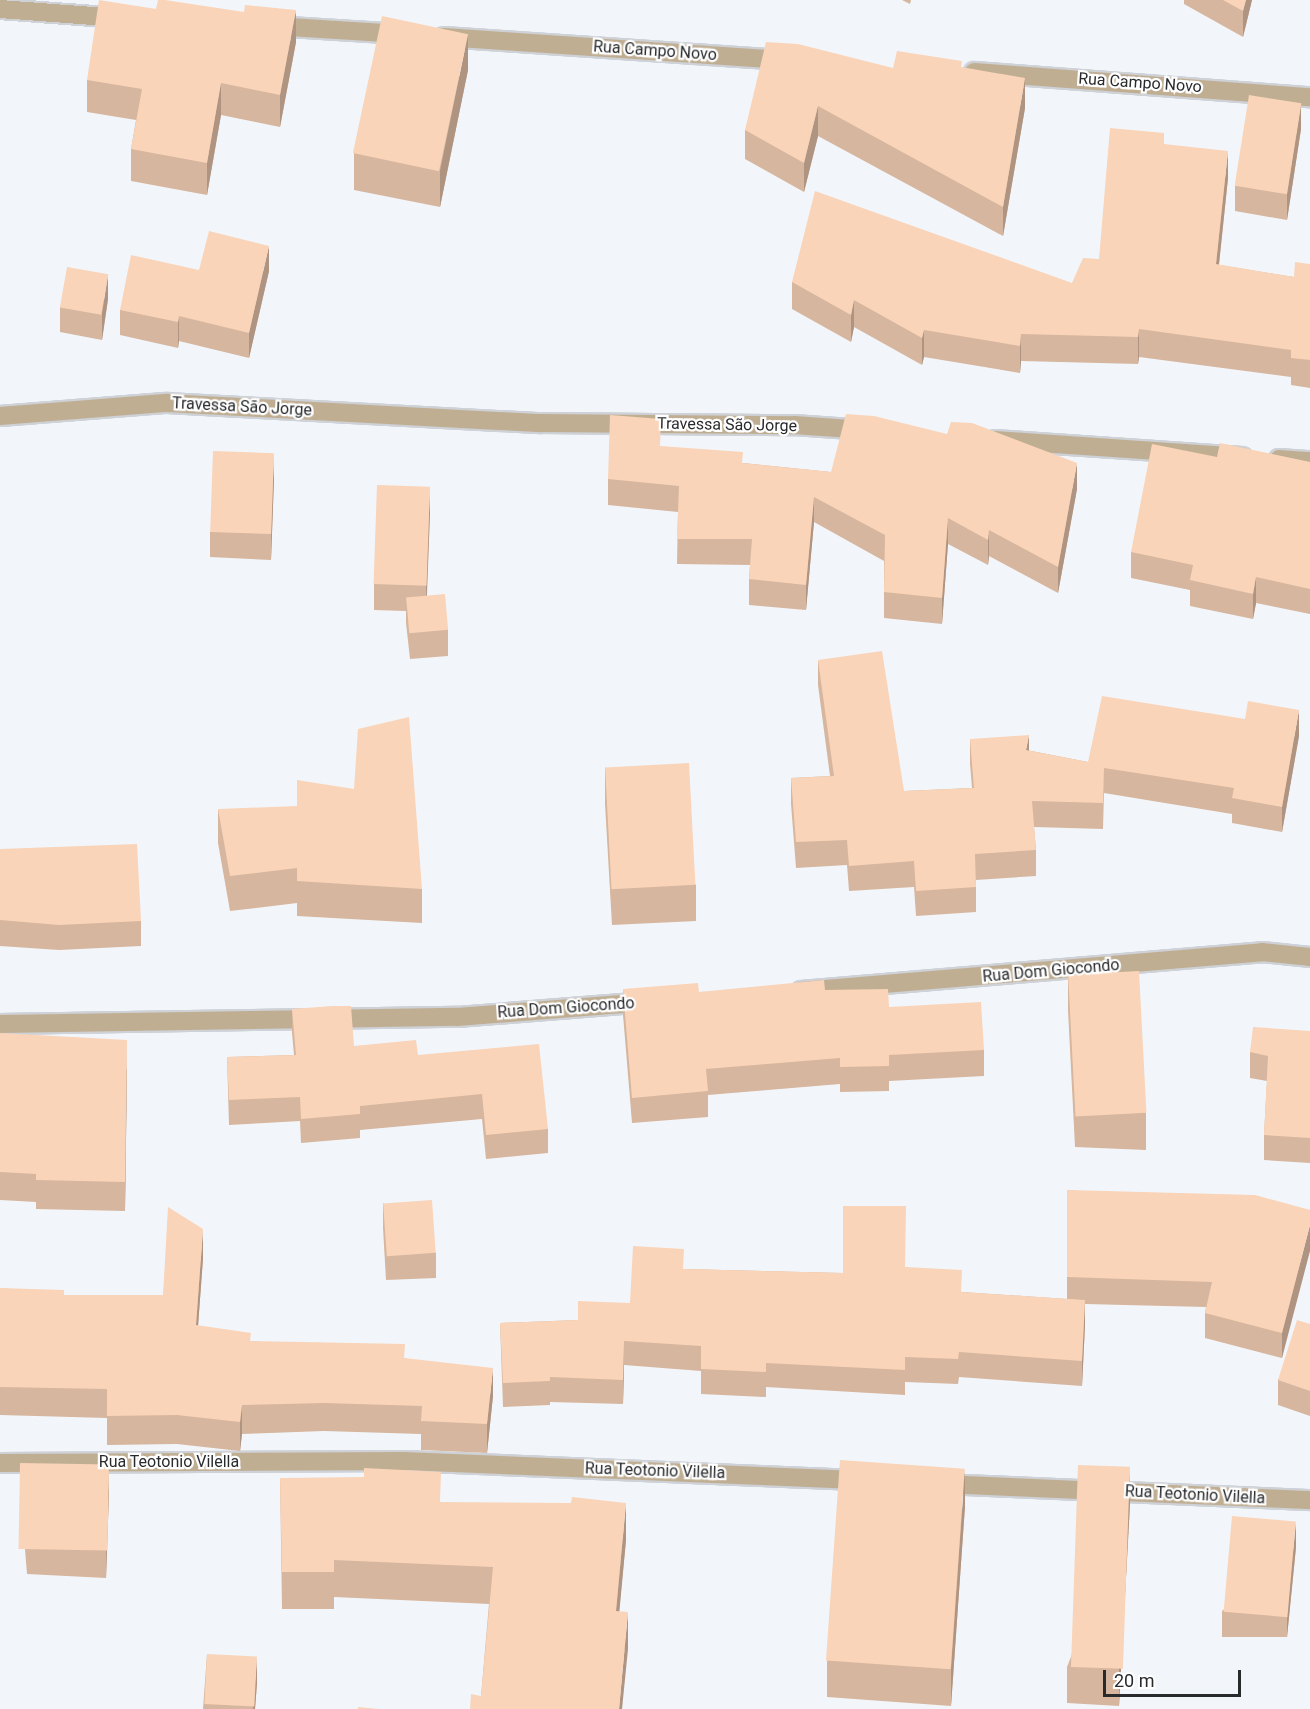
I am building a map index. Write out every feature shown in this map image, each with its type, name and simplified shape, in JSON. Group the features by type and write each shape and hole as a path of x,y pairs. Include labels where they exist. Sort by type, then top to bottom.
{"street":[{"path":"0,9 144,19"},
{"name":"Rua Campo Novo","path":"258,26 804,61"},
{"name":"Rua Campo Novo","path":"958,71 1310,97"},
{"name":"Travessa São Jorge","path":"0,416 166,403 541,423 794,425 889,432"},
{"path":"973,438 1310,461"},
{"name":"Rua Dom Giocondo","path":"788,992 1262,952 1310,957"},
{"name":"Rua Dom Giocondo","path":"0,1024 457,1017 669,1000"},
{"name":"Rua Teotonio Vilella","path":"0,1463 404,1461 878,1481"},
{"name":"Rua Teotonio Vilella","path":"926,1483 1310,1500"}],"building":[{"path":"99,0 156,9 158,0 165,0 244,12 245,5 296,10 280,95 221,83 207,163 131,149 142,89 87,80"},
{"path":"1223,0 1246,0 1243,11"},
{"path":"382,16 468,34 439,171 353,153"},
{"path":"766,42 798,44 893,68 897,51 962,61 961,67 1025,78 1003,207 818,106 804,163 745,130"},
{"path":"1249,95 1301,103 1287,194 1235,186"},
{"path":"1110,128 1164,133 1164,144 1228,151 1216,264 1294,277 1295,262 1310,264 1310,360 1291,358 1291,350 1139,329 1138,337 1021,334 1020,346 924,330 922,338 854,300 851,315 792,282 815,191 1072,283 1083,258 1099,259"},
{"path":"209,231 269,246 249,333 179,316 178,322 120,310 131,255 199,270"},
{"path":"67,267 108,274 101,315 60,307"},
{"path":"846,414 874,416 947,434 951,422 972,423 1077,463 1058,567 989,530 988,540 948,518 942,598 884,592 885,535 814,497 806,585 749,579 752,539 677,539 679,486 608,479 610,415 661,419 660,446 743,452 742,463 831,472"},
{"path":"1220,443 1310,462 1310,589 1256,577 1253,594 1190,580 1193,565 1131,552 1152,444 1217,457"},
{"path":"213,451 274,453 271,534 210,532"},
{"path":"377,485 430,487 427,586 374,584"},
{"path":"445,594 448,630 409,633 406,597"},
{"path":"882,651 904,791 974,788 970,739 1029,735 1026,750 1088,762 1102,696 1245,719 1248,701 1299,710 1282,807 1232,798 1234,788 1104,768 1103,803 1032,801 1036,850 975,854 976,887 916,891 914,861 849,866 847,840 796,842 791,778 834,776 818,660"},
{"path":"409,717 422,889 297,881 297,868 230,876 218,809 297,806 297,780 354,789 358,729"},
{"path":"689,763 695,885 612,889 605,767"},
{"path":"137,844 141,921 59,925 0,920 0,849"},
{"path":"1139,971 1146,1113 1076,1117 1068,975"},
{"path":"824,980 825,990 888,989 889,1007 981,1002 984,1050 889,1055 889,1066 840,1067 840,1058 706,1069 708,1091 632,1098 623,989 698,983 699,992"},
{"path":"351,1006 354,1046 416,1040 418,1055 539,1044 548,1129 486,1135 482,1094 360,1106 360,1114 301,1119 300,1097 229,1100 227,1057 296,1055 292,1009"},
{"path":"1253,1027 1310,1031 1310,1138 1264,1135 1268,1056 1250,1052"},
{"path":"0,1033 127,1040 125,1182 36,1180 36,1174 0,1172"},
{"path":"1067,1190 1255,1195 1310,1210 1310,1225 1282,1333 1205,1313 1212,1282 1067,1277"},
{"path":"432,1200 436,1253 387,1256 383,1203"},
{"path":"843,1206 906,1206 905,1267 962,1270 961,1292 1085,1300 1082,1361 959,1352 958,1359 905,1357 905,1370 766,1363 766,1372 701,1369 701,1346 624,1341 623,1380 550,1377 550,1381 503,1383 500,1323 578,1320 578,1301 630,1303 633,1246 684,1249 683,1269 843,1273"},
{"path":"168,1207 203,1229 196,1325 251,1333 250,1341 405,1344 404,1358 493,1368 487,1424 421,1421 422,1406 324,1403 242,1405 240,1422 177,1415 107,1416 107,1389 0,1387 0,1288 64,1290 64,1295 163,1295"},
{"path":"1297,1320 1310,1324 1310,1391 1278,1380"},
{"path":"840,1460 965,1469 951,1669 826,1661"},
{"path":"20,1463 109,1465 107,1551 18,1549"},
{"path":"1078,1465 1130,1467 1123,1669 1071,1667"},
{"path":"364,1468 441,1472 440,1502 571,1503 572,1497 626,1503 616,1611 628,1612 619,1709 470,1709 471,1694 481,1696 493,1567 334,1560 334,1572 282,1572 280,1478 364,1477"},
{"path":"1232,1516 1296,1522 1287,1617 1224,1612"},
{"path":"207,1654 257,1657 254,1707 204,1704"}]}
